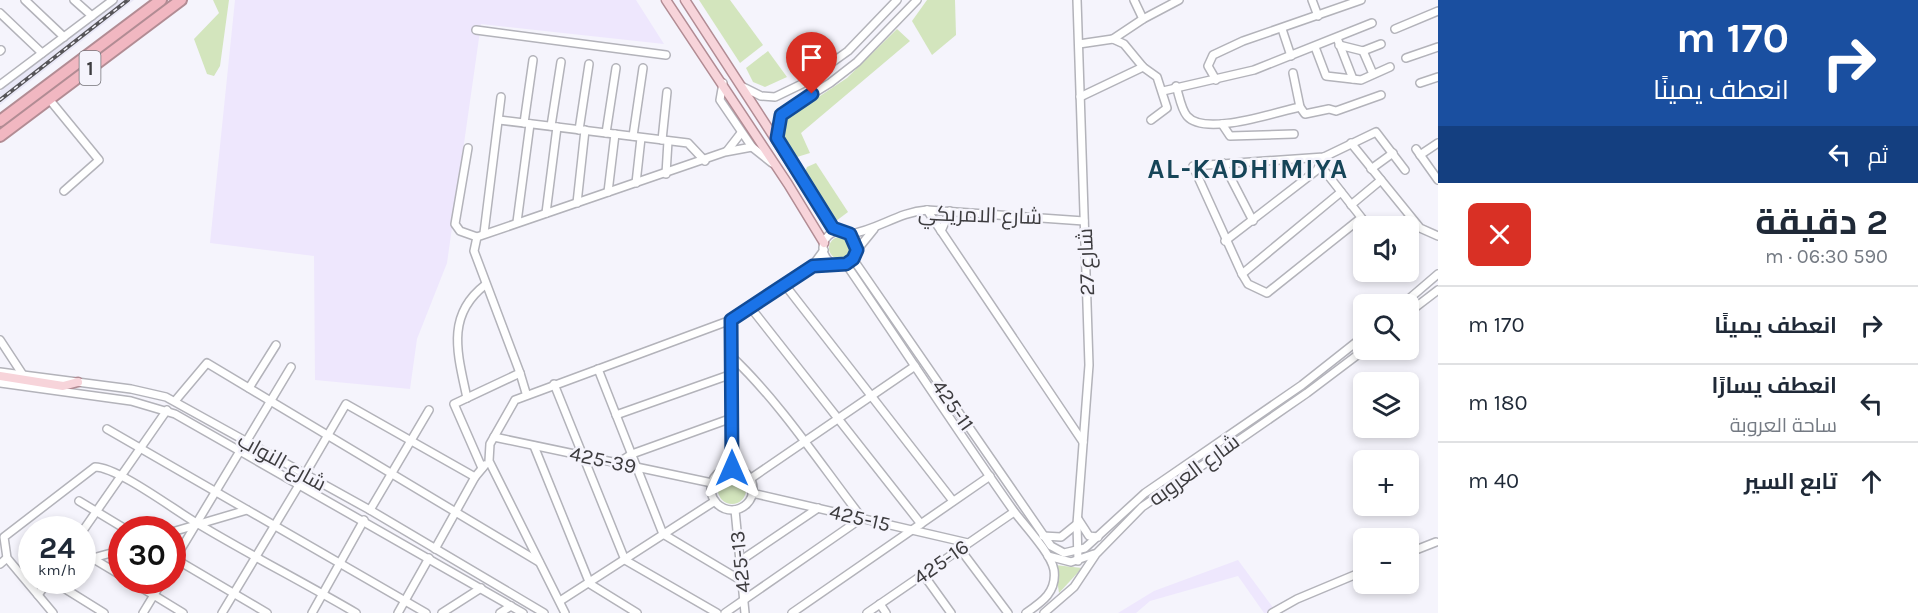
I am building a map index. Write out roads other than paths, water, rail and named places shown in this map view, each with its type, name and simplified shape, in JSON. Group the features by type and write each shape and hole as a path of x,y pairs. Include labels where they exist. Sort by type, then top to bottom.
{"highway":[{"name":"1","path":"1,120 161,0"},
{"name":"1","path":"0,136 181,0"}],"main road":[{"path":"666,0 788,184 824,247"},
{"path":"685,0 791,159 833,228 838,231"},
{"path":"716,74 725,72 728,64"},
{"path":"723,83 726,76 735,75"},
{"path":"777,167 788,169 791,159"},
{"path":"788,184 793,176 802,177"},
{"path":"0,376 63,386 78,382"}],"street":[{"path":"25,0 64,37"},
{"path":"74,0 92,16"},
{"path":"2,81 112,0"},
{"path":"743,87 761,96 783,94 848,51 899,0 903,7 911,7"},
{"path":"777,138 780,119 785,111 841,76 917,0"},
{"name":"شارع 27","path":"1077,0 1089,365 1077,521 1078,561"},
{"path":"1134,0 1143,19"},
{"path":"1079,44 1113,39 1143,19 1179,0"},
{"path":"1312,0 1318,16"},
{"path":"1216,80 1208,66 1213,55 1243,41 1361,0"},
{"path":"1395,29 1438,11"},
{"path":"0,13 42,53"},
{"path":"885,14 894,15 895,24"},
{"path":"1164,91 1176,86 1216,80 1254,70 1315,47 1338,41 1372,23"},
{"path":"1282,29 1291,56"},
{"path":"476,30 666,55"},
{"path":"1113,39 1124,44 1143,67 1157,77 1164,91 1167,108 1151,120"},
{"path":"1338,41 1363,51 1381,44"},
{"path":"1338,41 1353,80"},
{"path":"1315,47 1326,76 1361,80 1390,67"},
{"path":"1406,58 1438,47"},
{"path":"1363,51 1373,74"},
{"path":"517,222 533,60"},
{"path":"546,213 561,62"},
{"path":"577,202 588,64"},
{"path":"1080,97 1143,67"},
{"path":"606,133 616,68"},
{"path":"633,136 643,68"},
{"path":"1293,73 1300,107 1305,114 1311,115 1346,108 1381,95"},
{"path":"1420,83 1438,77"},
{"path":"723,83 720,100 741,133 752,147 777,167"},
{"path":"1176,86 1185,115 1203,125 1222,124 1300,107"},
{"path":"666,174 667,92"},
{"path":"484,233 501,97"},
{"path":"49,99 99,160 64,191"},
{"path":"499,120 688,143 705,161"},
{"path":"1222,124 1230,136 1294,134"},
{"path":"1353,224 1269,292 1248,284 1225,241 1192,168 1196,165 1324,157 1376,132 1405,170"},
{"path":"725,152 741,133"},
{"path":"608,192 615,134"},
{"path":"636,183 641,138"},
{"path":"1351,143 1420,228 1438,236"},
{"path":"1438,143 1418,152 1438,180"},
{"path":"526,393 474,251 477,237 705,161 725,152 752,147"},
{"path":"468,148 455,224 460,231 477,237"},
{"path":"1371,169 1393,153"},
{"path":"1225,241 1320,165 1324,157"},
{"path":"1223,163 1252,221"},
{"path":"1320,165 1359,216"},
{"path":"1351,205 1381,180"},
{"path":"1242,274 1341,192"},
{"path":"927,210 1083,442"},
{"name":"شارع الامريكي","path":"850,234 910,211 927,210 1084,221"},
{"path":"941,231 950,211"},
{"name":"شارع الامريكي","path":"857,250 878,225"},
{"path":"565,613 489,461 488,450 515,400 526,393 731,320 813,266 829,235 838,231 850,234 857,250 850,261 813,266"},
{"path":"824,247 828,260 838,264"},
{"name":"425-11","path":"850,261 915,366 1053,567 1053,588 1048,596 1026,613"},
{"name":"425-11","path":"850,261 1054,550"},
{"path":"1415,294 1438,274"},
{"path":"466,398 456,345 457,330 470,301 485,285"},
{"path":"786,285 953,501"},
{"path":"1419,305 1438,290"},
{"path":"752,308 921,524"},
{"path":"731,320 732,468"},
{"path":"0,340 23,375"},
{"path":"249,388 276,345"},
{"name":"شارع العروبه","path":"1054,550 1064,554 1085,548 1145,493 1302,385 1353,345"},
{"path":"725,613 862,518 745,369 731,356"},
{"name":"شارع العروبه","path":"1044,613 1074,587 1098,552 1154,498 1353,358"},
{"path":"175,401 205,363 456,510 538,562"},
{"path":"750,479 915,366"},
{"path":"246,442 291,367"},
{"path":"598,369 663,534 742,581"},
{"name":"شارع النواب","path":"0,372 152,393 175,401 304,476 370,510 544,613"},
{"path":"482,468 454,404 520,373"},
{"path":"616,415 732,374"},
{"name":"شارع النواب","path":"0,383 149,405 167,410 364,520 523,613"},
{"path":"554,384 626,560 717,613"},
{"path":"149,405 152,393"},
{"path":"304,476 346,404 412,438 474,477"},
{"path":"94,516 167,410"},
{"path":"370,510 429,410"},
{"path":"618,463 632,454 732,418"},
{"path":"107,429 426,613"},
{"name":"425-39","path":"494,437 712,483"},
{"path":"534,446 590,584 637,613"},
{"path":"186,541 240,451"},
{"path":"435,549 474,477 489,461"},
{"path":"53,613 7,558 4,537 59,496 90,469 102,467 197,524 356,613"},
{"path":"732,468 745,473 750,479 752,493 746,504 735,510 727,510 715,501 712,483 720,472 732,468"},
{"path":"792,613 990,476"},
{"path":"222,613 299,485"},
{"name":"425-15","path":"752,493 968,543"},
{"path":"79,501 108,518"},
{"path":"560,602 715,501"},
{"path":"740,561 818,508"},
{"path":"186,528 247,510"},
{"name":"425-13","path":"735,510 745,613"},
{"name":"425-16","path":"867,613 1014,512"},
{"path":"312,613 364,520"},
{"path":"1043,536 1061,537 1077,521 1089,536 1096,539 1094,547 1098,552"},
{"path":"1419,549 1436,542"},
{"path":"1085,548 1098,552"},
{"path":"960,549 1008,613"},
{"path":"1046,554 1058,560 1078,561 1098,552"},
{"path":"0,564 7,558"},
{"path":"398,613 429,558"},
{"path":"186,567 267,613"},
{"path":"923,574 951,613"},
{"path":"1272,613 1297,599 1353,576"},
{"path":"442,613 481,588"},
{"path":"73,594 104,613"},
{"path":"143,613 154,595 183,613"},
{"path":"880,604 886,613"},
{"path":"500,613 511,606"}],"railway":[{"path":"0,100 128,0"}],"district":[{"name":"AL-KADHIMIYA","path":"1248,169"}]}
